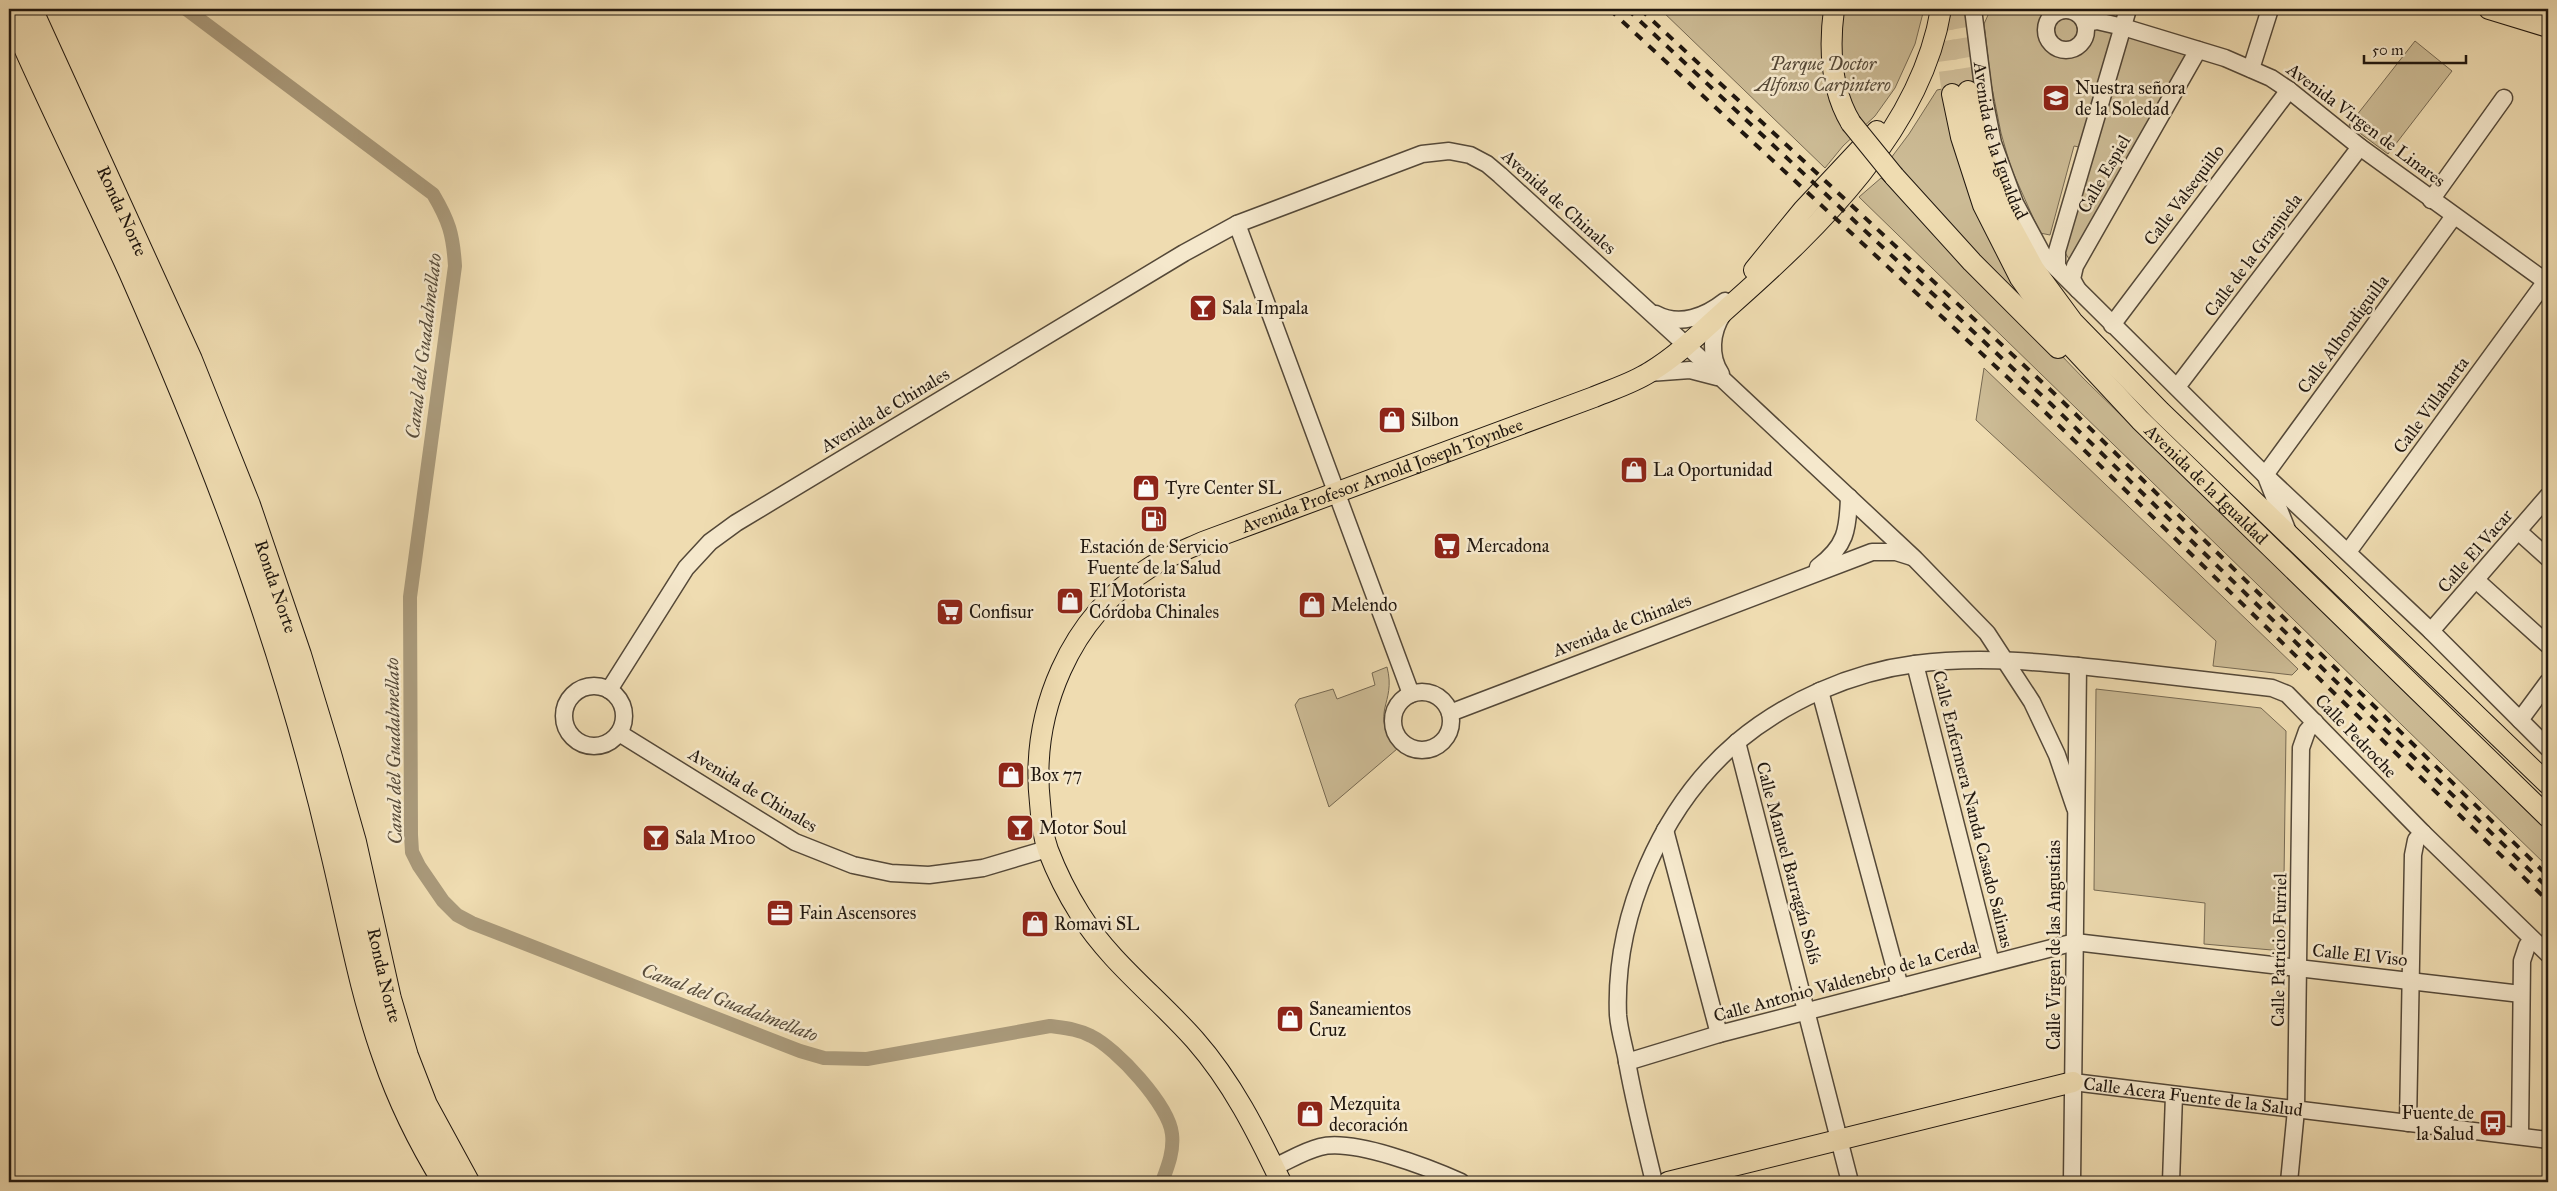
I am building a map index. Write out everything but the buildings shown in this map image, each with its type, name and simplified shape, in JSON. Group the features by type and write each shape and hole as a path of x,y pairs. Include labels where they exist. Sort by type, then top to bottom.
{"highway":[{"name":"Ronda Norte","path":"9,9 130,270 210,462 255,582 343,845"},
{"name":"Ronda Norte","path":"30,9 149,266 220,432 257,530 296,645 379,1001 385,1058 404,1106 427,1153 445,1182"},
{"name":"Ronda Norte","path":"379,1001 406,1056 425,1105 467,1182"}],"main road":[{"path":"1834,9 1831,43 1834,71 1840,99 1851,124 1894,176 2013,304 2100,390 2140,420"},
{"name":"Avenida Profesor Arnold Joseph Toynbee","path":"1277,1175 1248,1115 1222,1073 1195,1040 1113,954 1081,914 1048,849 1038,786 1040,736 1047,704 1062,664 1091,621 1118,592 1149,568 1203,542 1337,494 1594,397 1648,373 1686,345 1816,226 1852,185 1884,142 1910,96 1932,47 1941,9"},
{"path":"2489,9 2548,26"},
{"name":"Avenida de la Igualdad","path":"2548,784 2100,352 2046,287 2022,248 1997,197 1960,93 1961,137 1973,179 1994,230 2016,271 2059,333 2140,420 2548,817"},
{"name":"Avenida Profesor Arnold Joseph Toynbee","path":"1718,316 1803,210 1910,96"},
{"name":"Calle Acera Fuente de la Salud","path":"1668,1182 1839,1138 2073,1082"}],"street":[{"name":"Avenida de la Igualdad","path":"1973,9 1985,103 1999,163 2015,203 2033,240 2043,255 2081,295 2265,475 2432,631 2548,748"},
{"name":"Calle Espiel","path":"2065,278 2057,266 2057,252 2128,9"},
{"path":"2251,69 2270,9"},
{"name":"Avenida Virgen de Linares","path":"2085,23 2097,21 2123,27 2198,50 2251,69 2289,90 2360,147 2431,200 2547,282"},
{"name":"Calle Espiel","path":"2081,295 2072,279 2075,266 2198,50"},
{"name":"Calle Valsequillo","path":"2112,325 2289,90"},
{"path":"2431,200 2504,98"},
{"name":"Calle de la Granjuela","path":"2177,387 2360,147"},
{"name":"Avenida de Chinales","path":"608,690 686,568 710,542 744,518 1184,253 1237,224 1413,157 1435,152 1460,153 1478,159 1500,175 1849,497 1846,534 1842,544 1835,553 1809,575"},
{"name":"Calle Alhondiguilla","path":"2265,475 2454,216"},
{"path":"1237,224 1411,694"},
{"name":"Calle Villaharta","path":"2348,552 2547,282"},
{"name":"Avenida de Chinales","path":"1645,308 1671,320 1688,320 1717,307 1737,291"},
{"name":"Avenida de Chinales","path":"1718,316 1713,347 1718,369 1726,382"},
{"name":"Avenida de Chinales","path":"1648,373 1701,371 1726,382"},
{"name":"Avenida de la Igualdad","path":"2265,475 2288,532"},
{"name":"Calle El Vacar","path":"2432,631 2548,496"},
{"name":"Calle Virgen de las Angustias","path":"1849,497 1915,558 1988,633 2032,702 2057,755 2075,808"},
{"path":"2518,531 2548,558"},
{"name":"Avenida de Chinales","path":"1450,714 1872,552 1896,552 1915,558"},
{"path":"2476,580 2548,645"},
{"name":"Calle Pedroche","path":"1654,1182 1618,1016 1620,970 1630,913 1643,876 1665,830 1706,775 1737,742 1779,713 1820,691 1862,675 1915,664 2006,660 2078,666 2272,688 2287,694 2423,833 2548,954"},
{"name":"Calle Enfermera Nanda Casado Salinas","path":"1915,664 1991,963"},
{"name":"Calle Virgen de las Angustias","path":"2072,1182 2078,666"},
{"path":"2520,720 2548,682"},
{"path":"590,686 608,690 622,704 624,714 620,733 604,745 584,745 568,732 565,722 564,713 572,695 590,686"},
{"path":"1820,691 1900,987"},
{"path":"1411,694 1430,694 1445,705 1450,714 1448,733 1443,741 1426,750 1407,747 1400,741 1392,724 1397,706 1411,694"},
{"name":"Calle Patricio Furriel","path":"2289,1182 2296,1110 2301,748 2307,731 2315,722"},
{"name":"Avenida de Chinales","path":"620,733 795,842 853,865 890,872 929,875 984,868 1048,849"},
{"name":"Calle Manuel Barragán Solís","path":"1737,742 1808,1011 1850,1182"},
{"path":"1665,830 1719,1034"},
{"path":"2408,1123 2409,980 2413,856 2416,840 2423,833"},
{"path":"2520,1136 2522,962 2527,946 2532,939"},
{"name":"Calle Antonio Valdenebro de la Cerda","path":"1627,1062 1719,1034 2075,942"},
{"name":"Calle El Viso","path":"2075,942 2521,994"},
{"name":"Calle Acera Fuente de la Salud","path":"2073,1082 2548,1140"},
{"path":"2171,1182 2174,1095"},
{"name":"Avenida Profesor Arnold Joseph Toynbee","path":"1277,1175 1320,1147 1335,1145 1364,1149 1437,1171 1461,1182"}],"green space":[{"name":"Parque Doctor Alfonso Carpintero","path":"1660,9 1924,9 1915,44 1895,88 1875,116 1843,146 1825,168"},
{"path":"1994,9 2120,9 2079,147 2074,146 2050,235 2040,233 2011,168 2001,133 1991,83 1984,24 1988,15"},
{"path":"2130,36 2187,55 2072,258 2069,259 2064,251 2127,37"},
{"path":"2415,41 2452,71 2388,154 2349,125"},
{"path":"1942,89 1953,145 2029,307 1888,162 1909,134 1937,90"},
{"path":"1881,178 1892,189 1898,186 2086,381 2548,832 2548,867 1859,197"},
{"path":"1984,368 2298,669 2292,675 2213,666 2216,641 1976,420"},
{"path":"1387,667 1389,690 1384,716 1385,726 1397,749 1329,807 1295,705 1299,699 1333,689 1337,699 1375,685 1372,673"},
{"path":"2096,689 2261,708 2286,731 2283,951 2204,944 2205,903 2094,890"}],"waterway":[{"name":"Canal del Guadalmellato","path":"186,9 433,194 449,228 455,266 410,597 412,852 419,866 443,901 457,915 472,923 800,1051 824,1058 867,1059 1050,1026 1071,1029 1086,1034 1102,1042 1114,1052 1140,1079 1162,1108 1169,1122 1172,1134 1171,1152 1162,1182"}],"tunnel":[{"path":"1954,9 1968,91"},
{"path":"1941,11 1952,94"}],"railway":[{"path":"1609,9 2046,413 2548,901"},
{"path":"1627,9 2051,404 2548,888"},
{"path":"1640,9 2057,396 2548,876"}],"place":[{"name":"Nuestra señora de la Soledad","path":"2056,98"},
{"name":"Sala Impala","path":"1203,308"},
{"name":"Silbon","path":"1392,420"},
{"name":"La Oportunidad","path":"1634,470"},
{"name":"Tyre Center SL","path":"1146,488"},
{"name":"Estación de Servicio Fuente de la Salud","path":"1154,519"},
{"name":"Mercadona","path":"1447,546"},
{"name":"El Motorista Córdoba Chinales","path":"1070,601"},
{"name":"Melendo","path":"1312,605"},
{"name":"Confisur","path":"950,612"},
{"name":"Box 77","path":"1011,775"},
{"name":"Motor Soul","path":"1020,828"},
{"name":"Sala M100","path":"656,838"},
{"name":"Fain Ascensores","path":"780,913"},
{"name":"Romavi SL","path":"1035,924"},
{"name":"Saneamientos Cruz","path":"1290,1019"},
{"name":"Mezquita decoración","path":"1310,1114"},
{"name":"Fuente de la Salud","path":"2493,1123"}]}
